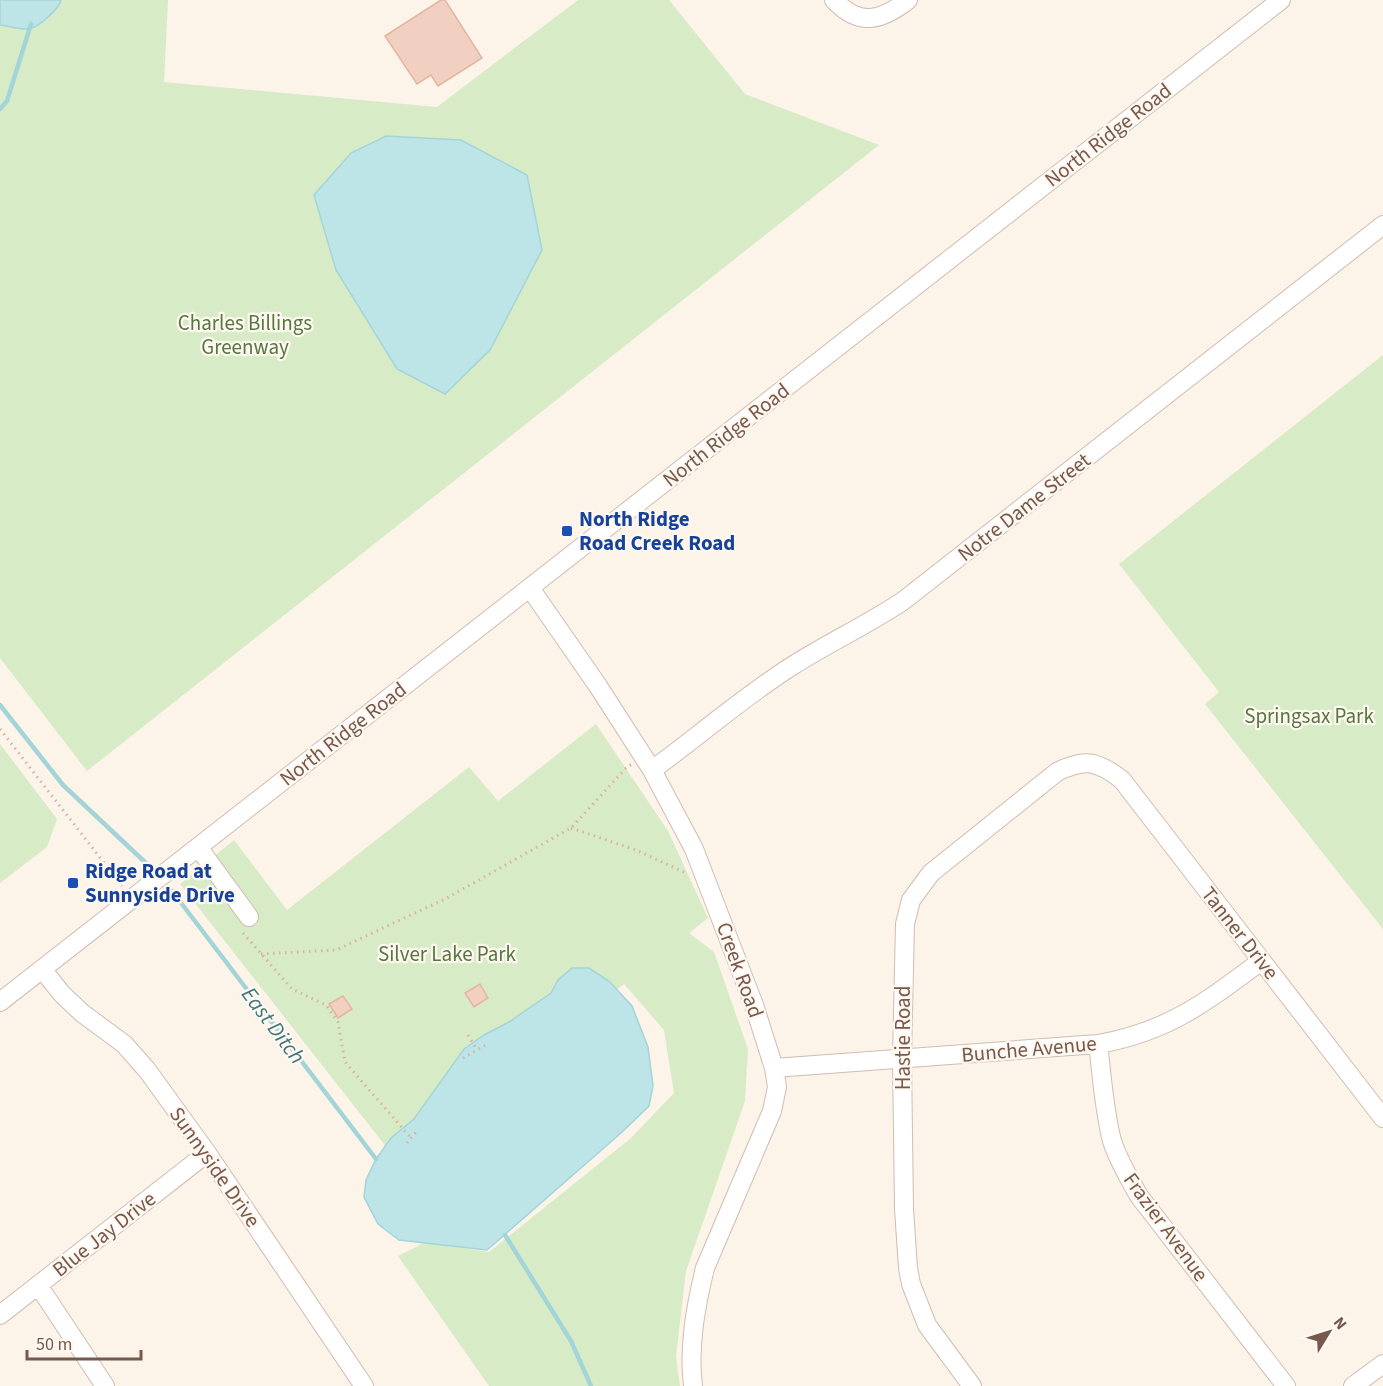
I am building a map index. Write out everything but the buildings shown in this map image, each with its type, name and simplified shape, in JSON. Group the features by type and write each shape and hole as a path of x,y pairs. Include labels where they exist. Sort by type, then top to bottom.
{"street":[{"path":"834,0 841,8 855,16 869,19 894,11 908,0"},
{"name":"North Ridge Road","path":"0,1002 1281,0"},
{"name":"Notre Dame Street","path":"652,770 758,688 903,601 1383,225"},
{"name":"Creek Road","path":"530,588 598,686 652,770 694,849 754,1005 774,1068 777,1087 772,1111 705,1268 699,1293 693,1342 693,1386"},
{"name":"Tanner Drive","path":"1087,762 1103,766 1122,780 1383,1118"},
{"name":"Hastie Road","path":"972,1386 927,1325 911,1284 908,1268 904,1209 902,1059 905,924 911,900 931,873 948,857 1057,772 1069,766 1087,762"},
{"path":"198,848 246,924"},
{"name":"Bunche Avenue","path":"774,1068 1098,1044 1124,1040 1177,1019 1261,961"},
{"name":"Sunnyside Drive","path":"42,969 62,994 82,1013 124,1044 147,1070 207,1153 364,1386"},
{"name":"Frazier Avenue","path":"1098,1044 1113,1142 1138,1196 1286,1386"},
{"name":"Blue Jay Drive","path":"0,1315 207,1153"},
{"path":"38,1285 105,1386"},
{"path":"1353,1386 1383,1364"}],"path":[{"path":"0,729 123,888"},
{"path":"261,954 336,950 445,899 571,828 626,768"},
{"path":"571,828 636,850 708,884"},
{"path":"246,924 261,954 292,989 327,1005 338,1022 345,1062 411,1138"},
{"path":"468,1035 477,1050"},
{"path":"463,1058 489,1043"},
{"path":"407,1143 416,1132"}],"green space":[{"name":"Charles Billings Greenway","path":"0,0 168,0 164,82 437,107 578,0 669,0 745,94 879,145 87,771 0,658"},
{"name":"Springsax Park","path":"1383,355 1383,929 1205,704 1219,692 1119,564"},
{"name":"Silver Lake Park","path":"596,724 668,831 708,918 689,933 714,952 748,1049 745,1101 686,1271 676,1356 680,1386 489,1386 398,1256 426,1242 489,1252 631,1138 674,1093 664,1030 624,984 398,1162 180,884 234,840 287,910 469,767 498,801"},
{"path":"0,744 57,819 47,847 0,883"}],"water":[{"path":"0,0 61,0 53,13 33,28 26,29 0,25"},
{"path":"386,136 461,140 527,175 542,250 490,350 445,394 397,369 336,270 314,195 351,153"},
{"path":"572,968 589,968 609,981 632,1006 648,1047 653,1086 649,1106 487,1250 399,1240 378,1224 364,1197 366,1180 376,1159 391,1138 414,1119 464,1049 551,993 558,980"}],"waterway":[{"path":"0,109 7,101 31,24"},
{"name":"East Ditch","path":"0,705 63,785 147,864"},
{"name":"East Ditch","path":"172,891 376,1159"},
{"name":"East Ditch","path":"505,1235 571,1341 591,1386"}],"place":[{"name":"North Ridge Road Creek Road","path":"567,531"},
{"name":"Ridge Road at Sunnyside Drive","path":"73,883"}]}
